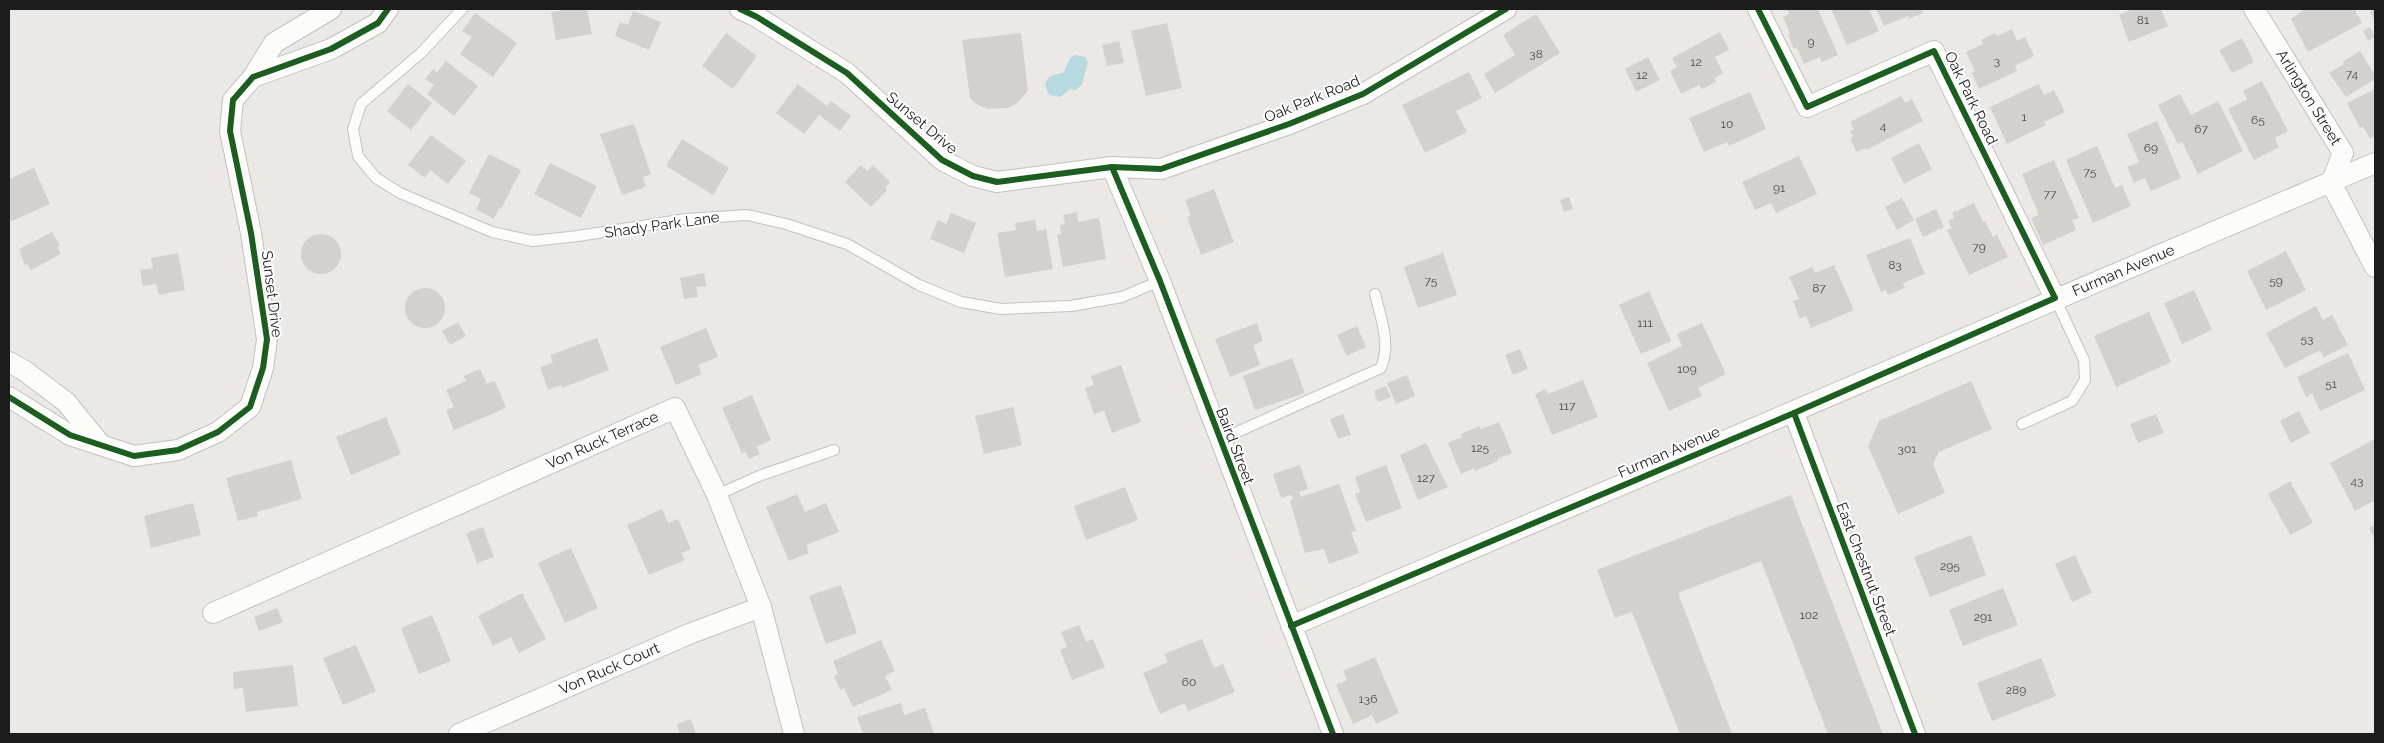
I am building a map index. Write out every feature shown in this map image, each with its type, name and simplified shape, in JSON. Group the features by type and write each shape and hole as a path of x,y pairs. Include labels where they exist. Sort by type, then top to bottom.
{"street":[{"path":"253,77 274,43 331,9"},
{"name":"Sunset Drive","path":"9,397 70,435 134,456 178,450 218,432 250,407 264,368 267,339 251,233 230,131 233,100 253,77 331,49 378,23 388,9"},
{"name":"Sunset Drive","path":"740,9 757,17 846,73 942,160 973,176 997,182 1112,167"},
{"name":"Oak Park Road","path":"1112,167 1160,169 1288,124 1355,97 1506,9"},
{"name":"Oak Park Road","path":"1758,9 1807,107 1934,51 2055,298"},
{"name":"Arlington Street","path":"2254,9 2343,153 2330,183"},
{"name":"Furman Avenue","path":"1291,626 1794,413 2055,298 2375,163"},
{"name":"Baird Street","path":"1112,167 1160,281 1219,440 1333,734"},
{"path":"2330,183 2375,267"},
{"path":"9,362 25,370 66,402 101,445"},
{"name":"Von Ruck Terrace","path":"213,613 675,408 717,495 761,606 794,734"},
{"name":"East Chestnut Street","path":"1794,413 1915,734"},
{"name":"Von Ruck Court","path":"459,734 690,634 761,606"}],"lane":[{"name":"Shady Park Lane","path":"462,9 421,53 361,104 353,129 358,156 376,178 416,201 492,232 533,241 686,219 747,215 786,224 847,244 919,285 962,302 1000,309 1071,306 1122,297 1160,281"},
{"path":"1219,440 1381,368 1386,349 1385,332 1374,294"},
{"path":"2022,424 2072,401 2085,380 2084,360 2055,298"},
{"path":"717,495 759,476 834,450"}],"water":[{"path":"1074,55 1085,57 1088,62 1082,84 1076,90 1070,89 1060,97 1049,95 1045,85 1046,81 1052,76 1064,72 1070,58"}],"building":[{"path":"560,9 587,9 592,34 556,40 551,12 561,11"},
{"path":"1787,9 1818,9 1838,55 1822,62 1820,57 1804,64 1797,48 1794,49 1788,35 1790,34 1783,17 1789,14"},
{"path":"1831,9 1869,9 1879,31 1847,45"},
{"path":"1876,9 1921,9 1923,13 1909,19 1908,16 1884,26"},
{"path":"2133,9 2161,9 2168,26 2129,42 2119,15"},
{"path":"2305,9 2354,9 2362,23 2308,52 2291,19"},
{"path":"2375,9 2375,21 2370,12"},
{"path":"633,11 661,22 649,50 615,36 620,22 628,25"},
{"path":"475,13 517,43 493,77 460,54 472,37 462,31"},
{"path":"1536,14 1560,53 1495,93 1484,74 1515,55 1503,35"},
{"path":"1167,23 1182,88 1146,96 1131,31"},
{"path":"2370,27 2375,37 2368,41 2363,31"},
{"path":"2012,29 2017,41 2025,37 2034,56 2015,66 2017,71 1979,89 1972,73 1975,71 1966,52 1983,44 1981,40 1995,33 1997,36"},
{"path":"1720,32 1729,50 1715,57 1723,73 1715,78 1716,82 1702,89 1699,85 1681,94 1670,71 1677,67 1672,58"},
{"path":"726,33 757,56 733,89 702,66"},
{"path":"1021,33 1028,91 1016,104 1008,108 988,109 978,105 970,98 962,40"},
{"path":"2242,38 2254,62 2232,73 2219,50"},
{"path":"1119,41 1124,63 1107,66 1102,45"},
{"path":"2360,51 2375,75 2375,79 2346,97 2329,73"},
{"path":"1648,57 1660,80 1636,92 1625,69"},
{"path":"446,61 478,86 454,116 427,94 434,85 425,79 433,69 437,73"},
{"path":"1469,72 1482,98 1456,111 1467,132 1425,153 1402,105"},
{"path":"2262,81 2288,131 2275,138 2279,147 2254,160 2228,109 2247,99 2243,91"},
{"path":"408,84 432,103 411,130 387,111"},
{"path":"798,84 827,106 831,101 851,116 840,131 819,115 804,134 776,113"},
{"path":"2039,84 2044,95 2054,90 2065,112 2044,122 2046,125 2007,144 1990,107"},
{"path":"2375,89 2375,136 2370,139 2363,126 2360,128 2347,103"},
{"path":"1750,92 1766,129 1729,146 1727,142 1704,152 1689,118"},
{"path":"2180,94 2191,115 2218,101 2243,151 2198,174 2182,142 2178,144 2158,105"},
{"path":"1901,96 1905,103 1912,99 1923,121 1866,150 1865,148 1857,152 1850,139 1853,137 1850,131 1854,130 1850,122"},
{"path":"2157,121 2181,178 2151,191 2145,178 2134,183 2127,167 2139,162 2127,134"},
{"path":"634,124 651,174 643,177 646,187 622,195 600,134"},
{"path":"431,135 466,161 448,184 430,170 425,178 408,165"},
{"path":"682,139 729,168 713,195 666,166"},
{"path":"1919,143 1932,169 1904,184 1891,158"},
{"path":"2097,146 2115,188 2122,185 2131,206 2093,223 2066,160"},
{"path":"489,154 521,170 494,219 476,209 481,199 469,193"},
{"path":"1799,156 1817,194 1776,213 1771,203 1755,210 1742,182"},
{"path":"2054,160 2079,218 2072,220 2076,230 2043,245 2031,218 2039,215 2022,174"},
{"path":"550,163 597,186 581,218 534,194"},
{"path":"861,165 867,171 873,165 890,182 885,188 887,190 871,207 845,182"},
{"path":"34,168 50,204 12,221 9,217 9,179"},
{"path":"1214,189 1234,242 1201,255 1187,217 1191,215 1185,200"},
{"path":"1569,197 1573,209 1564,212 1560,200"},
{"path":"1902,198 1914,220 1897,230 1885,207"},
{"path":"1974,203 1983,222 1985,221 1993,237 1997,235 2008,257 1969,275 1947,230 1952,228 1948,221 1954,218 1952,213"},
{"path":"1936,209 1944,227 1923,237 1915,219"},
{"path":"1077,212 1078,222 1099,218 1106,259 1063,267 1057,235 1061,234 1060,225 1065,224 1063,215"},
{"path":"951,213 976,223 964,253 930,239 938,220 946,224"},
{"path":"1035,220 1037,231 1046,229 1053,269 1005,277 997,233 1016,230 1015,223"},
{"path":"52,232 60,246 57,247 61,254 31,270 27,264 25,265 19,249"},
{"path":"321,234 332,237 338,243 341,254 338,265 332,271 321,274 310,271 304,265 301,254 304,243 310,237"},
{"path":"1910,238 1925,274 1903,283 1905,288 1888,295 1886,290 1881,292 1866,255"},
{"path":"2286,251 2306,290 2266,310 2247,271"},
{"path":"178,253 185,290 159,295 156,284 143,286 140,270 153,268 151,258"},
{"path":"1443,253 1457,295 1418,308 1404,267"},
{"path":"1834,265 1854,310 1811,328 1806,316 1800,319 1793,301 1799,299 1789,277 1812,267 1815,273"},
{"path":"704,273 707,286 696,287 698,297 684,299 680,278"},
{"path":"425,288 439,294 445,308 439,322 425,328 411,322 405,308 411,294"},
{"path":"2194,290 2212,330 2182,344 2164,303"},
{"path":"1649,291 1671,341 1641,354 1619,305"},
{"path":"2316,306 2323,320 2332,315 2348,345 2324,357 2320,350 2285,368 2266,333"},
{"path":"2149,312 2171,362 2116,387 2094,336"},
{"path":"458,322 466,336 450,345 442,331"},
{"path":"1257,323 1263,341 1253,345 1260,365 1230,377 1215,339"},
{"path":"1702,323 1726,374 1698,388 1702,396 1669,411 1647,363 1682,346 1677,334"},
{"path":"1357,326 1366,347 1347,356 1337,335"},
{"path":"706,328 718,357 698,365 702,374 676,385 660,347"},
{"path":"597,338 609,370 562,388 561,385 548,390 540,367 553,363 550,355"},
{"path":"1520,349 1528,369 1513,375 1505,355"},
{"path":"2348,353 2365,390 2320,411 2312,393 2306,397 2297,377"},
{"path":"1292,358 1305,393 1255,410 1243,376"},
{"path":"1121,365 1141,422 1112,433 1104,411 1094,414 1085,388 1094,385 1091,376"},
{"path":"480,369 487,384 495,381 506,408 454,430 446,410 454,407 446,390 466,381 464,376"},
{"path":"1407,375 1415,396 1396,404 1387,383"},
{"path":"1583,380 1598,417 1552,435 1535,394 1546,389 1548,394"},
{"path":"1971,381 1992,429 1939,452 1933,464 1945,493 1898,514 1868,446 1879,421"},
{"path":"1386,386 1391,397 1378,402 1374,391"},
{"path":"752,395 771,440 756,447 760,454 749,459 746,452 742,453 722,408"},
{"path":"1013,407 1022,445 984,454 975,416"},
{"path":"2299,411 2310,433 2291,443 2280,421"},
{"path":"1343,414 1351,435 1338,439 1330,419"},
{"path":"2156,414 2164,433 2138,443 2130,424"},
{"path":"386,417 401,454 351,475 336,437"},
{"path":"1499,422 1512,453 1475,471 1474,468 1461,474 1448,443 1462,437 1461,434 1479,426 1481,429"},
{"path":"2375,439 2375,500 2355,511 2330,463"},
{"path":"1426,443 1448,487 1418,500 1400,455"},
{"path":"291,460 302,499 257,512 258,516 238,521 226,478"},
{"path":"1300,465 1308,489 1299,492 1301,497 1339,484 1356,531 1351,532 1359,553 1329,564 1324,549 1305,553 1290,501 1293,499 1291,495 1281,498 1273,474"},
{"path":"1386,465 1402,508 1366,522 1355,494 1360,492 1355,477"},
{"path":"2290,481 2313,523 2290,535 2268,494"},
{"path":"1125,487 1138,520 1086,540 1074,506"},
{"path":"797,494 805,512 826,503 839,532 806,545 809,553 789,561 766,507"},
{"path":"1791,495 1883,734 1828,734 1761,561 1678,593 1732,734 1680,734 1632,612 1615,618 1597,570"},
{"path":"193,503 201,535 151,548 144,516"},
{"path":"662,509 668,523 678,519 691,549 681,553 685,560 649,575 627,525"},
{"path":"2375,525 2375,540 2369,528"},
{"path":"483,527 494,557 477,563 466,533"},
{"path":"1971,535 1986,575 1930,597 1914,557"},
{"path":"571,548 598,608 565,623 538,563"},
{"path":"2075,555 2092,593 2072,602 2055,564"},
{"path":"841,585 857,633 826,644 809,596"},
{"path":"2003,588 2018,625 1963,646 1949,610"},
{"path":"522,593 546,639 519,653 511,637 493,646 478,616"},
{"path":"277,608 283,622 259,631 254,617"},
{"path":"432,615 451,661 419,674 401,628"},
{"path":"1079,625 1086,642 1093,639 1105,667 1072,680 1060,650 1067,647 1061,632"},
{"path":"1202,639 1214,668 1223,664 1235,692 1188,711 1185,703 1160,714 1143,673 1168,662 1164,654"},
{"path":"881,640 895,671 885,676 892,690 853,707 844,688 840,690 834,676 838,674 833,661"},
{"path":"356,645 376,691 343,705 323,658"},
{"path":"1375,657 1399,713 1376,724 1372,715 1353,724 1336,685 1347,680 1343,671"},
{"path":"2041,658 2056,696 1992,721 1977,683"},
{"path":"293,665 298,706 246,712 243,688 234,689 233,672"},
{"path":"901,703 904,715 925,708 934,734 863,734 857,717"},
{"path":"691,719 696,734 680,734 677,724"}],"cycle path":[{"path":"9,397 70,435 134,456 178,450 218,432 250,407 263,368 267,339 251,233 230,131 233,100 253,77 331,49 378,23 388,9"},
{"path":"740,9 757,17 847,73 942,160 973,176 997,182 1112,167 1161,169 1289,124 1363,94 1506,9"},
{"path":"1291,626 1794,413 2055,298 1934,51 1807,107 1758,9"},
{"path":"1112,167 1160,281 1333,734"},
{"path":"1794,413 1915,734"}]}
